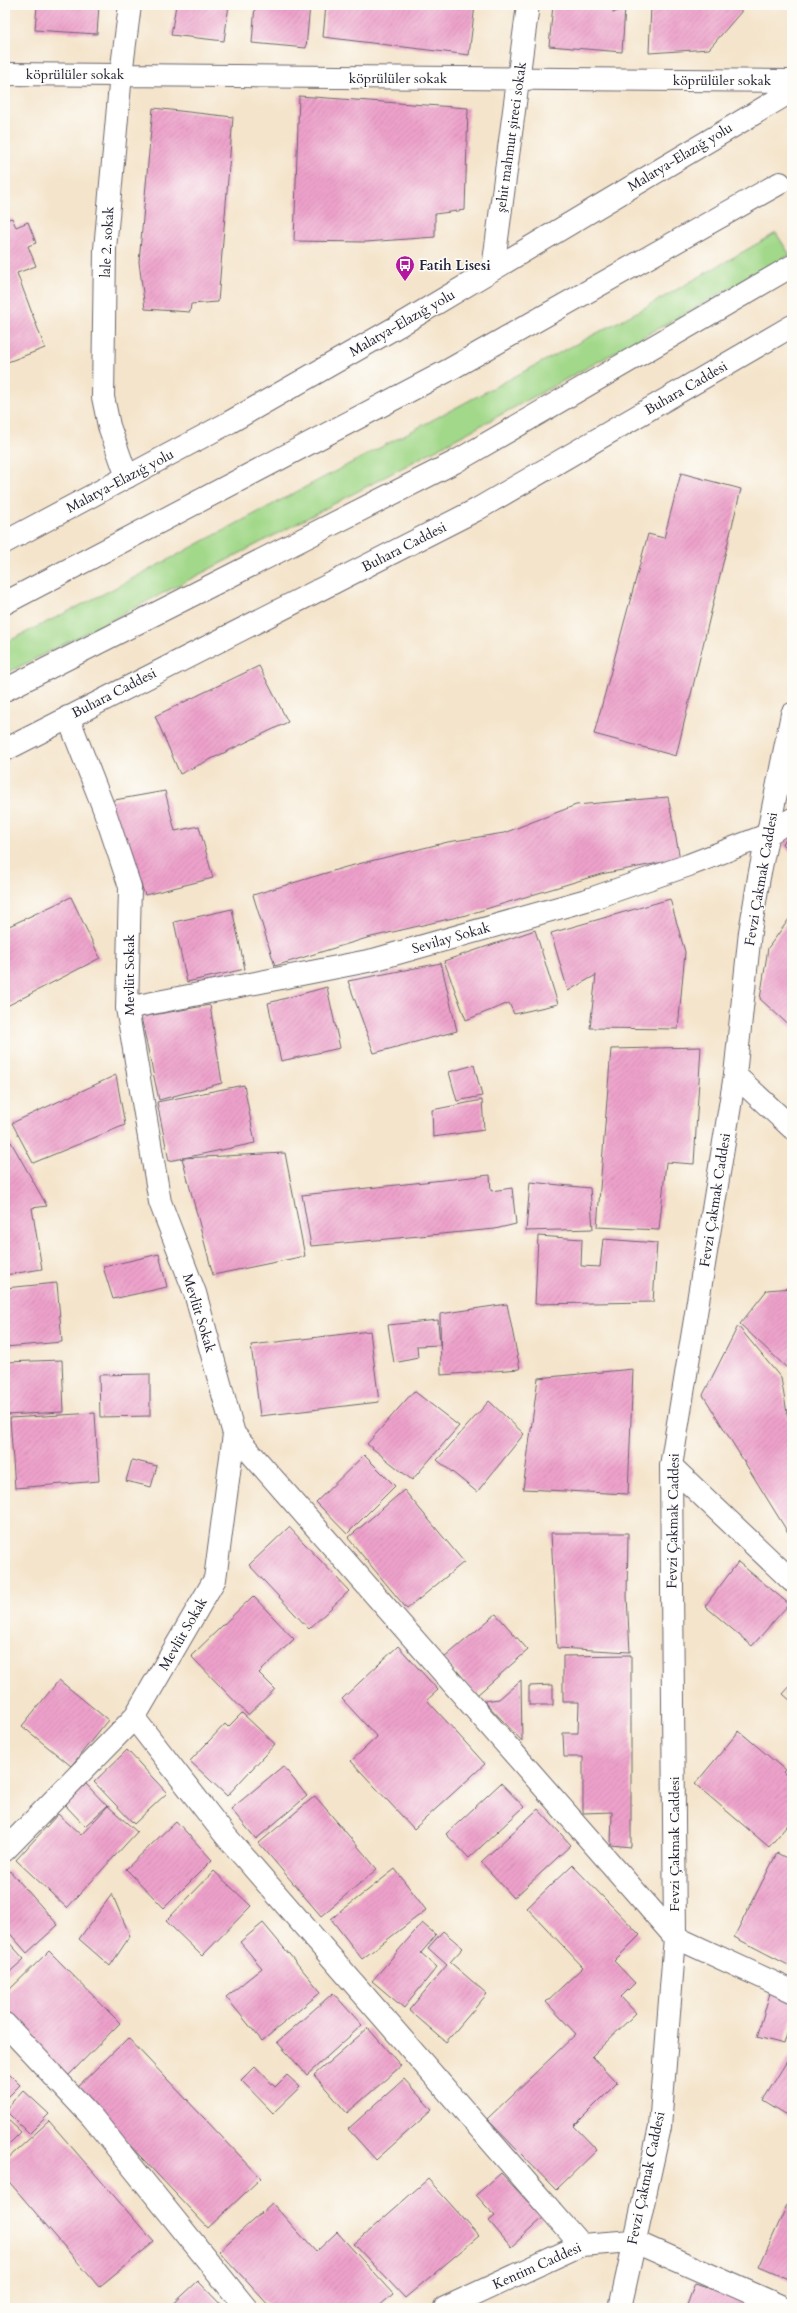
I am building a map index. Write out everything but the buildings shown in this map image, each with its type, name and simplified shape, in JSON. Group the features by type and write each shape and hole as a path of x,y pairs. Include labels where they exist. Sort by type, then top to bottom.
{"main road":[{"name":"lale 2. sokak","path":"127,477 109,426 103,397 105,249 121,74 130,5"},
{"name":"şehit mahmut şireci sokak","path":"493,269 528,5"},
{"name":"köprülüler sokak","path":"5,74 121,74 195,77 792,81"},
{"name":"Malatya-Elazığ yolu","path":"5,542 250,410 493,269 792,91"},
{"path":"5,603 447,371 780,183"},
{"path":"5,690 455,462 792,266"},
{"name":"Buhara Caddesi","path":"5,750 476,510 792,326"},
{"name":"Fevzi Çakmak Caddesi","path":"620,2308 633,2241 660,2126 675,1937 671,1466 735,1075 750,932 767,835 792,714"},
{"name":"Mevlüt Sokak","path":"5,1850 134,1718 215,1579 234,1434 195,1293 160,1202 127,1008 130,887 104,809 68,717"},
{"name":"Sevilay Sokak","path":"127,1008 373,960 590,899 689,865 767,835 792,819"},
{"path":"735,1075 792,1128"},
{"path":"234,1434 675,1937 792,1990"},
{"path":"671,1466 792,1581"},
{"path":"134,1718 225,1835 581,2245"},
{"path":"5,2024 92,2117 246,2308"},
{"path":"633,2241 785,2308"},
{"name":"Kentim Caddesi","path":"445,2308 581,2245 633,2241"}],"green space":[{"path":"776,233 790,255 400,469 203,573 5,674 5,643 109,591 648,306"}],"place":[{"name":"Fatih Lisesi","path":"405,282"}]}
